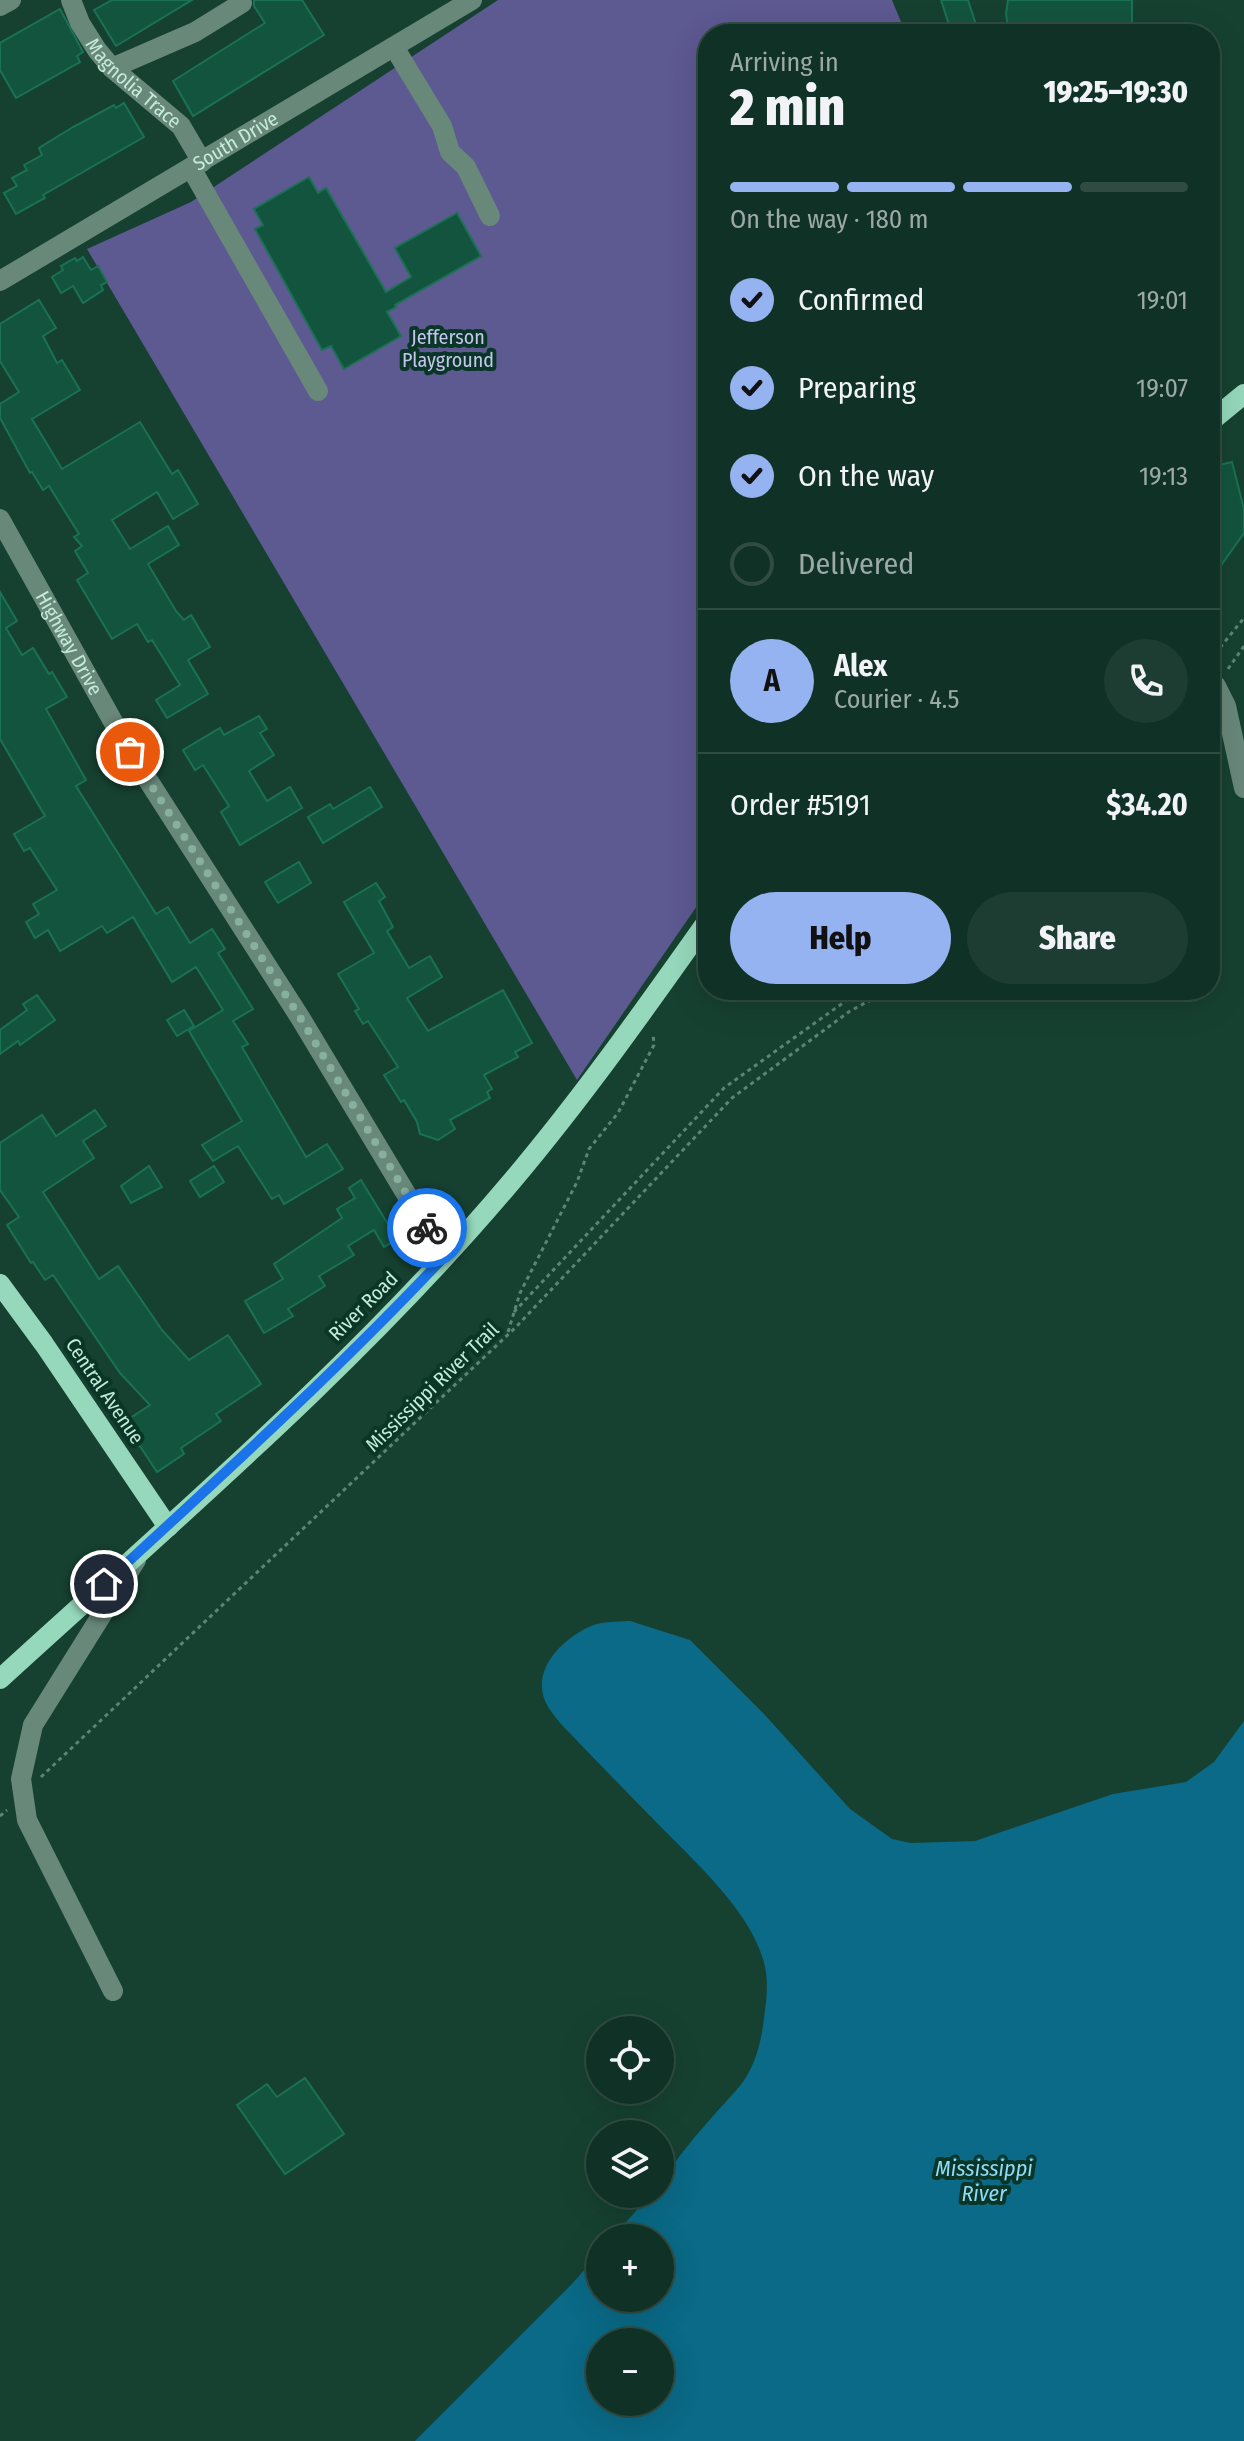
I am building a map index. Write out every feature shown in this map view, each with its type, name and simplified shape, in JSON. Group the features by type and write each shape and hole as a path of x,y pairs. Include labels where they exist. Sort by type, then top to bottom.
{"main road":[{"path":"1220,414 1244,394"},
{"name":"River Road","path":"0,1679 168,1527 379,1327 444,1257 598,1075 698,934"},
{"name":"Central Avenue","path":"0,1284 168,1527"}],"street":[{"path":"0,6 11,0"},
{"name":"Magnolia Trace","path":"71,0 80,23 112,68 181,126 197,165 318,391"},
{"name":"South Drive","path":"0,281 472,0"},
{"path":"112,68 195,32 242,3"},
{"path":"394,47 442,126 450,152 466,167 490,216"},
{"name":"Highway Drive","path":"0,519 130,752 301,1019 444,1257"},
{"path":"1220,694 1226,706 1244,788"},
{"path":"113,1991 27,1820 21,1779 33,1725 145,1546"}],"path":[{"path":"1220,648 1244,618"},
{"path":"506,1335 520,1293 577,1182 589,1149 618,1113 654,1045 651,1000"},
{"path":"514,1312 724,1088 847,1000"},
{"name":"Mississippi River Trail","path":"0,1816 506,1335 732,1098 850,1011 871,1000"}],"green space":[{"name":"Jefferson Playground","path":"498,0 892,0 902,24 698,24 698,905 577,1080 87,249 191,202"}],"water":[{"name":"Mississippi River","path":"630,1621 690,1640 764,1714 850,1809 892,1839 911,1843 975,1841 1113,1794 1186,1782 1214,1762 1244,1721 1244,2441 415,2441 586,2268 586,2312 674,2312 674,2224 624,2224 639,2208 674,2208 674,2165 744,2081 760,2042 766,1976 756,1940 745,1922 704,1870 561,1724 546,1703 542,1680 551,1658 577,1634 602,1623"}],"building":[{"path":"112,0 192,0 116,46 94,10"},
{"path":"254,0 302,0 324,35 193,116 173,81 265,23 254,6"},
{"path":"941,0 968,0 976,24 949,24"},
{"path":"1008,0 1132,0 1132,24 1008,24"},
{"path":"60,9 83,52 77,56 80,62 16,98 0,70 0,43"},
{"path":"124,103 144,137 16,214 4,193 17,186 12,178 27,170 24,165 42,155 39,148 114,105 116,108"},
{"path":"309,177 318,193 326,188 386,292 411,277 395,248 457,213 481,256 395,305 387,312 401,336 344,369 331,346 322,350 255,229 263,225 254,209"},
{"path":"83,257 91,270 98,266 107,282 101,285 103,290 83,303 73,286 61,293 52,277 63,270 61,266"},
{"path":"39,300 56,328 43,336 57,363 62,360 80,390 32,419 62,469 140,422 172,474 178,470 198,504 173,519 157,492 112,520 130,549 168,526 179,545 148,564 176,611 184,620 191,615 210,647 188,660 208,694 167,718 156,700 180,685 152,640 148,642 137,624 112,639 77,580 88,573 75,551 82,546 74,537 79,534 49,486 43,490 30,473 0,418 0,404 19,392 0,361 0,324"},
{"path":"1232,462 1244,509 1244,533 1220,564 1220,465"},
{"path":"0,592 17,621 6,628 22,655 33,648 67,697 46,709 86,780 76,786 156,914 168,907 190,943 212,929 225,949 218,953 253,1009 233,1021 248,1044 242,1047 306,1157 327,1144 343,1169 284,1204 279,1195 272,1199 238,1146 213,1161 202,1145 242,1121 189,1031 223,1010 196,967 172,982 133,917 107,933 102,926 60,951 48,930 35,938 26,922 39,914 33,904 57,890 30,848 24,851 14,834 45,816 0,739"},
{"path":"259,716 267,729 260,733 274,755 249,771 267,801 290,787 302,808 240,845 221,812 229,806 203,765 195,770 183,750 220,728 224,735"},
{"path":"370,787 382,807 323,843 308,817 330,804 333,809"},
{"path":"299,862 311,883 278,903 265,882"},
{"path":"376,883 385,897 379,901 393,927 387,931 409,968 430,956 442,977 407,998 428,1031 503,990 532,1043 515,1052 518,1057 484,1075 492,1089 487,1092 490,1098 450,1120 455,1129 438,1140 420,1134 404,1100 401,1102 384,1075 398,1067 368,1021 363,1024 355,1011 359,1009 338,974 374,953 344,902"},
{"path":"37,995 55,1020 20,1045 18,1041 0,1054 0,1030 27,1010 23,1004"},
{"path":"184,1010 194,1026 177,1036 167,1020"},
{"path":"95,1110 106,1126 83,1141 94,1158 43,1192 99,1279 118,1266 162,1330 189,1360 228,1335 261,1384 216,1414 221,1421 181,1448 184,1454 157,1472 124,1422 150,1405 120,1373 53,1275 45,1280 31,1263 7,1225 19,1217 0,1190 0,1143 42,1115 56,1136"},
{"path":"149,1166 162,1187 131,1203 121,1186"},
{"path":"214,1166 224,1182 200,1197 190,1181"},
{"path":"361,1180 397,1239 384,1247 374,1230 348,1246 354,1255 319,1276 325,1286 288,1309 293,1316 264,1333 245,1301 283,1279 274,1264 342,1218 337,1209 355,1198 349,1188"},
{"path":"305,2078 344,2134 285,2174 237,2105 267,2084 277,2097"}],"way so far":[{"path":"130,752 301,1019 427,1228"}],"route":[{"path":"104,1584 379,1327 444,1257 427,1228"}]}
